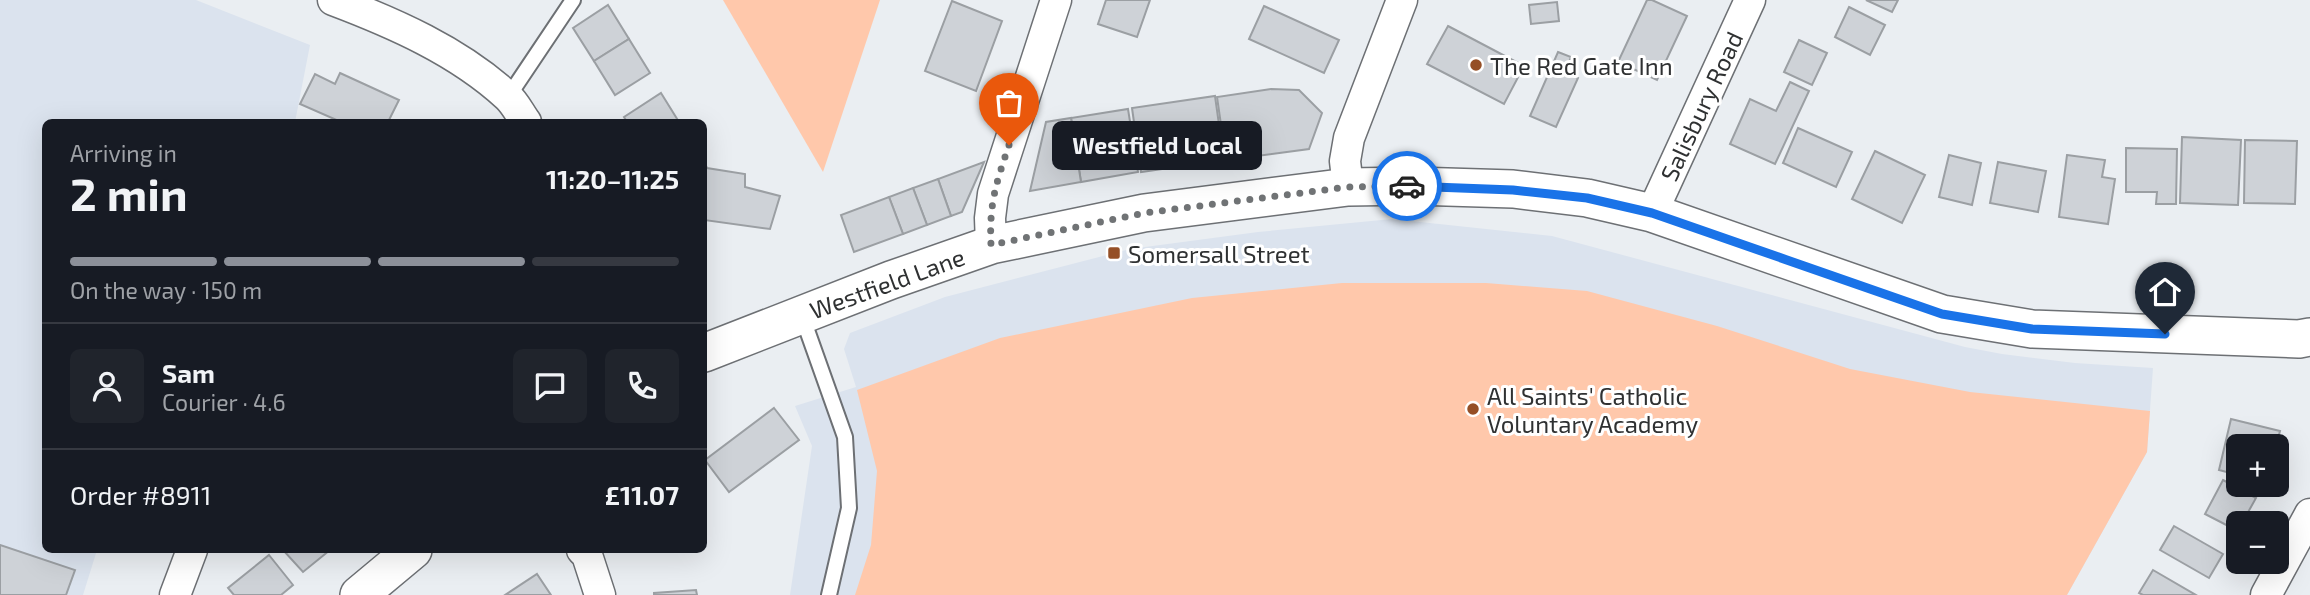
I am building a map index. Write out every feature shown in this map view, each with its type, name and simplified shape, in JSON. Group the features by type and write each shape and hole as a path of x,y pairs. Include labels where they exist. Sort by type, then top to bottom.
{"street":[{"path":"333,0 388,21 454,57 508,97 524,119"},
{"path":"991,245 993,194 1056,0"},
{"path":"1348,187 1345,161 1349,138 1402,0"},
{"name":"Salisbury Road","path":"1652,213 1750,0"},
{"name":"Westfield Lane","path":"707,352 991,245 1144,213 1348,187 1413,186 1513,190 1587,198 1652,213 1942,314 2032,329 2299,340 2310,337"},
{"path":"2266,595 2310,514"},
{"path":"175,595 191,553"},
{"path":"359,595 409,553"},
{"path":"585,553 600,595"}],"lane":[{"path":"508,97 573,0"},
{"path":"802,315 845,437 849,508 829,595"}],"shaded area":[{"path":"0,0 196,0 310,45 296,119 42,119 42,553 96,553 83,595 0,595"},
{"path":"723,0 880,0 823,172"},
{"name":"All Saints' Catholic Voluntary Academy","path":"1392,219 1552,236 1965,347 2075,363 2153,368 2147,452 2067,595 790,595 812,446 795,406 856,387 844,349 850,333 945,297 1130,249 1258,232"},
{"name":"All Saints' Catholic Voluntary Academy","path":"1342,283 1486,283 1587,291 1717,326 1850,369 1970,392 2150,411 2147,452 2067,595 855,595 871,545 877,471 857,390 1000,338 1192,298"}],"building":[{"path":"1106,0 1150,0 1137,37 1098,24"},
{"path":"1647,0 1687,16 1657,80 1618,62"},
{"path":"1866,0 1898,0 1892,12"},
{"path":"952,1 1002,21 976,91 925,71"},
{"path":"1557,2 1559,21 1531,24 1529,5"},
{"path":"608,5 629,39 594,61 573,28"},
{"path":"1264,6 1339,40 1324,73 1249,39"},
{"path":"1849,7 1885,25 1870,55 1835,37"},
{"name":"The Red Gate Inn","path":"1448,26 1524,66 1504,104 1427,64"},
{"path":"629,39 650,73 615,95 594,61"},
{"path":"1799,40 1827,53 1812,85 1784,72"},
{"path":"1558,52 1571,57 1565,72 1578,78 1556,127 1530,116"},
{"path":"340,73 399,100 390,119 334,119 300,104 315,74 335,84"},
{"path":"1790,82 1809,91 1775,164 1730,144 1750,99 1776,111"},
{"path":"1271,89 1299,90 1322,113 1309,149 1226,160 1217,97"},
{"path":"661,93 677,119 625,119 624,117"},
{"path":"1215,96 1224,160 1141,172 1132,108"},
{"path":"1128,109 1138,172 1081,182 1071,118"},
{"path":"1071,118 1081,182 1030,191 1046,122"},
{"path":"1798,128 1852,152 1836,187 1783,163"},
{"path":"2182,137 2241,140 2238,205 2180,203"},
{"path":"2245,140 2297,141 2295,204 2244,203"},
{"path":"2126,148 2177,149 2176,204 2156,204 2157,192 2126,192"},
{"path":"1875,151 1925,175 1902,223 1852,199"},
{"path":"1949,155 1981,163 1972,205 1939,197"},
{"path":"2067,155 2105,160 2102,177 2115,179 2108,224 2059,217"},
{"path":"984,162 962,212 951,216 938,179"},
{"path":"1998,162 2046,171 2038,212 1990,203"},
{"path":"707,168 745,174 745,187 780,196 770,229 707,220"},
{"path":"938,179 951,216 927,225 913,188"},
{"path":"913,188 927,225 903,234 889,197"},
{"path":"889,197 903,234 854,252 841,215"},
{"path":"774,408 799,440 729,492 707,463 707,458"},
{"path":"2231,419 2280,431 2279,434 2227,434"},
{"path":"2226,440 2226,472 2219,470"},
{"path":"2223,480 2226,482 2226,497 2256,498 2249,511 2226,511 2226,525 2205,514"},
{"path":"2174,526 2223,554 2209,578 2160,550"},
{"path":"0,545 75,570 66,595 0,595"},
{"path":"286,553 326,553 303,572"},
{"path":"269,555 293,585 281,595 234,595 228,588"},
{"path":"2153,570 2196,595 2139,593"},
{"path":"537,574 551,595 505,595"},
{"path":"696,590 697,595 654,595 654,593"}],"way so far":[{"path":"1009,145 993,194 991,245 1144,213 1348,187 1407,186"}],"place":[{"name":"The Red Gate Inn","path":"1476,65"},
{"name":"Westfield Local","path":"1009,145"},
{"name":"Somersall Street","path":"1114,253"},
{"name":"All Saints' Catholic Voluntary Academy","path":"1473,409"}],"route":[{"path":"1407,186 1513,190 1587,198 1652,213 1942,314 2032,329 2165,334"}]}
